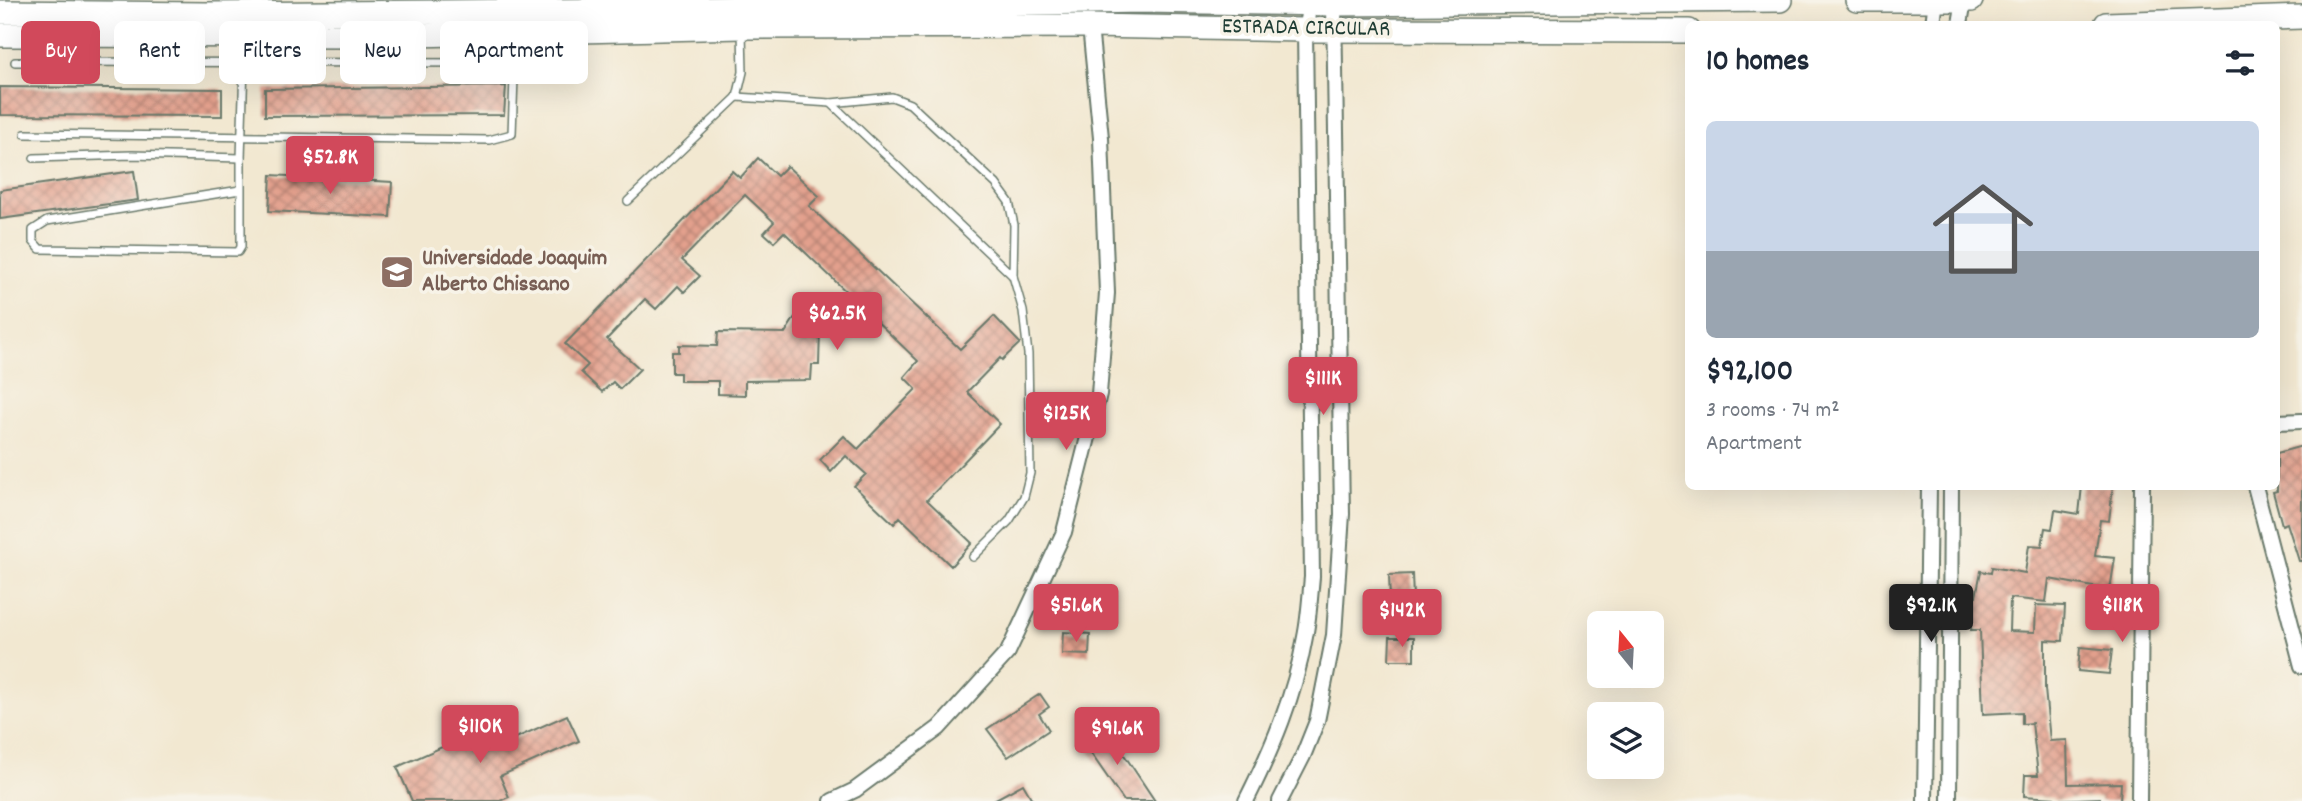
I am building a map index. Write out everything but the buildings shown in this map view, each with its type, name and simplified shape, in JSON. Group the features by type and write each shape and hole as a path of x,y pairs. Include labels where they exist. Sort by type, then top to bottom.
{"main road":[{"path":"0,12 43,6 653,5 1142,0 1334,4 1780,0"},
{"path":"1857,0 1971,0"},
{"path":"2190,21 2302,17"},
{"name":"ESTRADA CIRCULAR","path":"326,36 742,27 1090,26 1305,30 1685,31"},
{"name":"ESTRADA CIRCULAR","path":"0,35 219,36"}],"street":[{"path":"1933,21 1936,0"},
{"path":"1960,21 1964,0"},
{"path":"1246,801 1272,750 1291,697 1305,638 1312,578 1305,30 1310,4"},
{"path":"1280,801 1317,721 1334,635 1342,514 1334,4"},
{"path":"832,801 855,790 939,728 1009,652 1064,532 1099,394 1107,293 1101,138 1090,26"},
{"path":"2280,422 2302,421"},
{"path":"1925,801 1929,490"},
{"path":"1949,801 1951,490"},
{"path":"2139,801 2142,490"},
{"path":"2256,490 2302,663"}],"lane":[{"path":"628,201 737,96 743,72 742,27"},
{"path":"15,62 219,64"},
{"path":"25,134 489,139 512,134 514,77 510,67 503,63 326,64"},
{"path":"240,190 47,221 33,230 33,242 40,249 238,252 241,247 243,84"},
{"path":"737,96 831,103 892,97 910,104 996,184 1009,202 1014,225 1013,276 1023,311 1028,354 1030,472 1024,497 1009,521 973,557"},
{"path":"831,103 1013,276"},
{"path":"34,158 132,155 241,158"}],"place":[{"name":"Universidade Joaquim Alberto Chissano","path":"397,272"}]}
